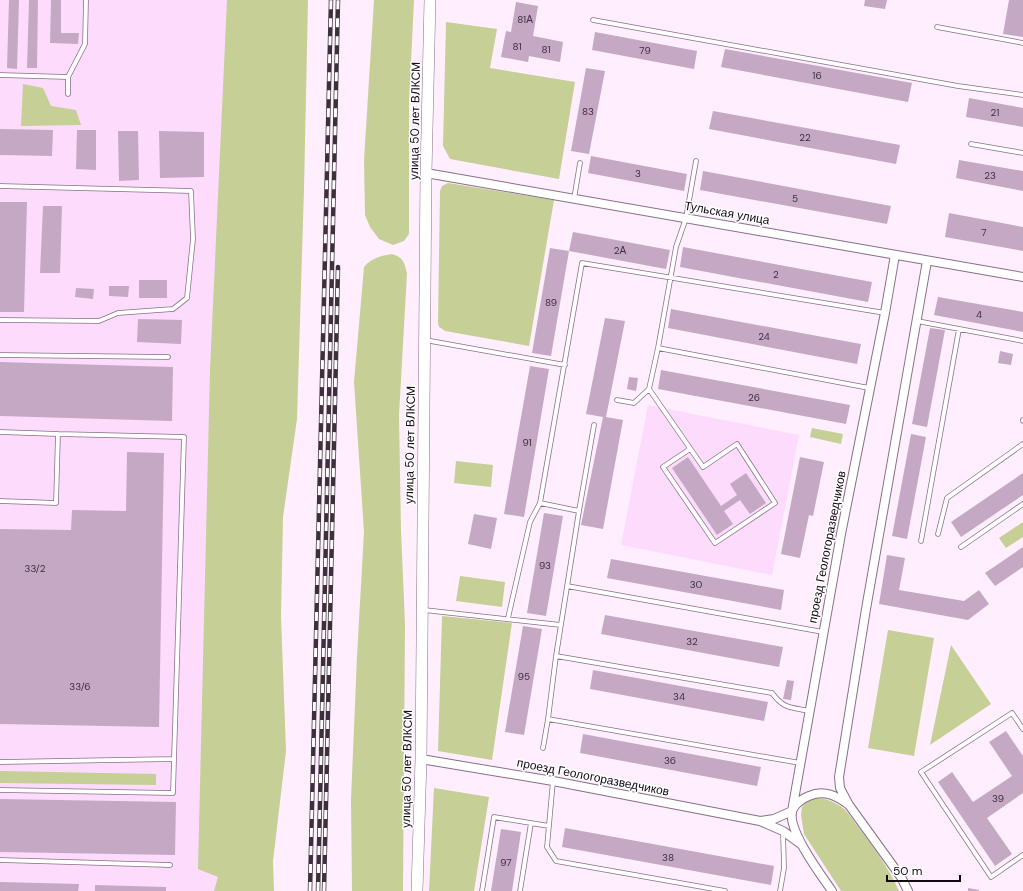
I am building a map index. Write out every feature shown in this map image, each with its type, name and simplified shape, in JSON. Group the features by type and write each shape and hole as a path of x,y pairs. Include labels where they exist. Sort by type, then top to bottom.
{"street":[{"name":"улица 50 лет ВЛКСМ","path":"417,891 421,758 424,340 430,0"},
{"name":"Тульская улица","path":"426,173 1023,278"},
{"name":"проезд Геологоразведчиков","path":"760,821 774,819 792,811 841,534 885,314 895,255"},
{"path":"908,891 901,877 848,805 840,788 839,777 865,616 927,260"},
{"name":"проезд Геологоразведчиков","path":"421,758 553,781 760,821 783,831 802,845"},
{"path":"832,891 802,845 794,828 792,811 798,803 807,796 817,792 837,796 848,805"}],"lane":[{"path":"68,94 68,77 85,44 86,0"},
{"path":"594,20 958,86 1023,94"},
{"path":"938,28 1023,43"},
{"path":"0,75 68,77"},
{"path":"971,144 1023,153"},
{"path":"617,400 634,404 649,389 676,247 686,218 696,161"},
{"path":"574,199 580,163"},
{"path":"0,186 191,191 193,240 188,298 174,309 118,313 99,321 0,320"},
{"path":"508,618 530,522 540,503 582,262 885,314"},
{"path":"917,321 1023,341"},
{"path":"921,541 960,329"},
{"path":"424,340 564,365"},
{"path":"658,348 870,388"},
{"path":"0,355 168,357"},
{"path":"649,389 690,449 702,467 737,444 775,503 715,543 663,467 690,449"},
{"path":"543,748 567,586 594,425"},
{"path":"0,432 184,437 174,793 0,790"},
{"path":"0,501 56,503 58,434"},
{"path":"938,534 946,498 1023,444"},
{"path":"540,503 579,511"},
{"path":"961,547 1023,504"},
{"path":"567,586 823,632"},
{"path":"421,610 508,618 561,625"},
{"path":"556,656 772,693 779,702 785,706 809,711"},
{"path":"1023,729 1012,713 921,772 991,877 1023,855"},
{"path":"548,719 800,763"},
{"path":"0,762 174,759"},
{"path":"553,781 547,847 556,861 725,891"},
{"path":"482,891 494,817 548,826"},
{"path":"520,891 530,823"},
{"path":"780,891 784,868 783,831"},
{"path":"0,860 170,865"}],"shaded area":[{"path":"0,0 243,0 229,891 0,891"},
{"path":"648,405 799,435 772,575 621,545"}],"green space":[{"path":"227,0 308,0 297,419 283,517 281,617 286,751 273,861 274,891 214,891 218,877 198,869 210,370"},
{"path":"374,0 414,0 409,103 409,234 404,241 393,245 379,239 370,227 365,215 364,160"},
{"path":"446,22 497,29 490,68 575,82 559,179 450,159 443,146"},
{"path":"23,84 43,88 51,106 76,110 81,125 21,126"},
{"path":"448,183 554,200 529,346 445,331 439,327 440,191 442,186"},
{"path":"392,254 399,257 403,261 407,273 399,415 401,530 405,624 403,891 352,891 351,800 364,532 354,382 364,267 373,259"},
{"path":"812,428 843,434 841,444 810,437"},
{"path":"456,461 493,465 491,487 454,483"},
{"path":"1023,522 1023,537 1006,548 999,538"},
{"path":"460,576 505,582 502,607 456,601"},
{"path":"442,616 512,623 492,760 438,751"},
{"path":"888,630 934,638 914,756 868,748"},
{"path":"951,645 991,704 930,745"},
{"path":"0,771 156,774 156,785 0,783"},
{"path":"434,788 489,797 474,891 429,891"},
{"path":"815,798 834,802 847,812 881,858 899,891 841,891 804,834 801,815 802,807 807,801"}],"building":[{"path":"9,0 19,0 17,69 7,68"},
{"path":"29,0 38,0 37,68 27,68"},
{"path":"51,0 61,0 61,33 79,33 78,44 50,43"},
{"path":"865,0 887,0 885,9 864,6"},
{"path":"1009,0 1023,0 1023,37 1003,34"},
{"path":"516,2 538,6 533,36 563,42 560,62 529,56 528,62 501,57 506,31 511,32"},
{"path":"595,32 697,51 694,69 592,50"},
{"path":"725,49 912,83 908,102 721,67"},
{"path":"586,68 605,71 589,154 571,151"},
{"path":"969,98 1023,108 1023,127 966,117"},
{"path":"713,111 900,145 896,164 709,129"},
{"path":"0,129 53,130 52,156 0,155"},
{"path":"77,130 96,130 96,170 76,169"},
{"path":"118,131 138,131 139,180 119,181"},
{"path":"159,131 204,132 204,177 160,178"},
{"path":"591,156 687,174 684,191 588,173"},
{"path":"959,160 1023,171 1023,191 956,178"},
{"path":"703,171 891,206 887,224 700,190"},
{"path":"0,202 27,202 24,312 0,312"},
{"path":"43,206 62,206 60,273 40,273"},
{"path":"949,213 1023,227 1023,251 945,237"},
{"path":"573,232 670,250 666,269 569,251"},
{"path":"683,247 872,282 868,302 680,267"},
{"path":"550,248 569,251 551,356 532,353"},
{"path":"139,280 167,280 167,298 139,298"},
{"path":"109,286 129,286 128,297 109,296"},
{"path":"76,288 94,289 93,299 75,297"},
{"path":"938,297 1023,312 1023,332 934,315"},
{"path":"671,309 861,344 857,364 668,328"},
{"path":"605,318 625,321 606,417 623,420 603,529 581,525 603,417 586,414"},
{"path":"138,319 182,320 181,344 137,342"},
{"path":"930,328 945,330 927,427 912,424"},
{"path":"1000,351 1013,354 1011,365 998,363"},
{"path":"0,362 173,367 172,421 0,416"},
{"path":"530,366 549,369 524,517 504,514"},
{"path":"661,370 850,405 846,424 658,389"},
{"path":"629,377 638,378 636,391 627,389"},
{"path":"911,434 926,437 907,539 892,536"},
{"path":"127,452 164,453 159,727 0,724 0,529 71,530 72,510 126,511"},
{"path":"688,457 721,506 737,495 730,484 746,473 766,503 750,514 740,500 724,511 733,524 717,535 672,468"},
{"path":"800,457 824,462 813,516 809,515 800,558 781,554"},
{"path":"1023,473 1023,495 961,537 951,522"},
{"path":"544,513 563,516 546,616 527,613"},
{"path":"474,514 497,518 491,549 468,544"},
{"path":"1023,547 1023,567 995,586 985,573"},
{"path":"887,555 905,558 899,590 964,601 979,590 989,604 968,620 879,604"},
{"path":"611,559 784,590 781,610 607,578"},
{"path":"605,615 783,647 779,667 601,634"},
{"path":"523,626 542,629 524,735 505,732"},
{"path":"593,670 768,702 764,721 590,689"},
{"path":"787,680 794,681 791,700 783,699"},
{"path":"1006,731 1023,756 1023,793 987,818 1012,854 995,866 938,782 952,772 973,802 1012,776 989,742"},
{"path":"583,734 761,767 757,786 580,753"},
{"path":"0,799 176,802 175,855 0,852"},
{"path":"565,828 774,866 771,885 562,847"},
{"path":"501,829 521,832 512,891 491,891"},
{"path":"0,882 79,884 78,891 0,891"},
{"path":"95,885 166,887 166,891 95,891"},
{"path":"968,888 979,890 979,891 968,891"}],"railway":[{"path":"310,891 331,0"},
{"path":"318,891 338,0"},
{"path":"324,891 338,267"}]}
